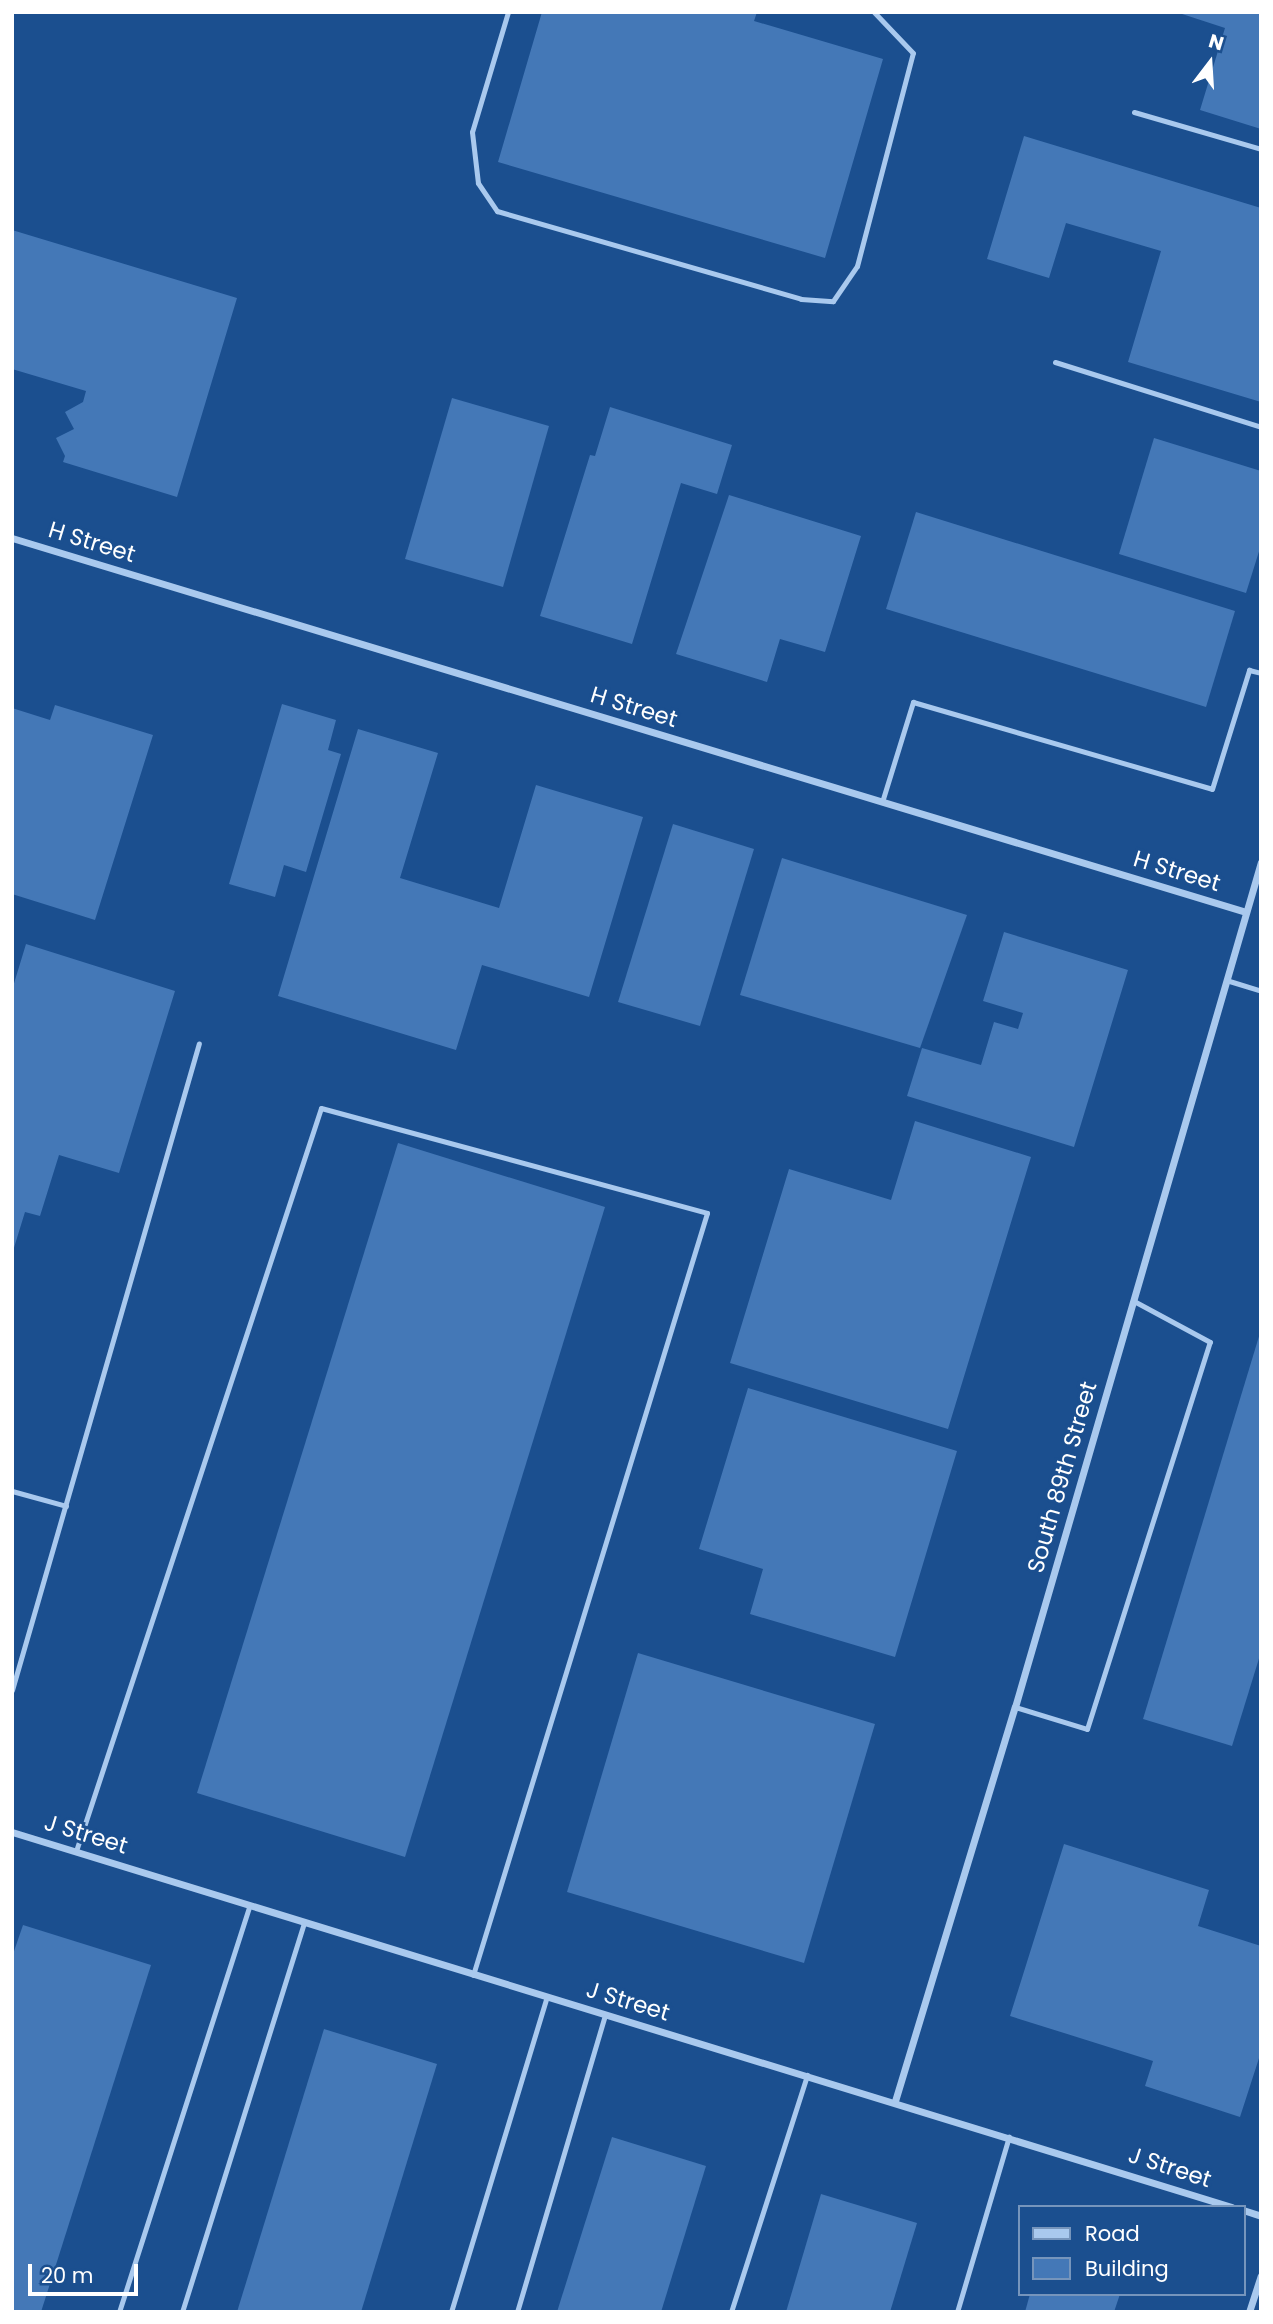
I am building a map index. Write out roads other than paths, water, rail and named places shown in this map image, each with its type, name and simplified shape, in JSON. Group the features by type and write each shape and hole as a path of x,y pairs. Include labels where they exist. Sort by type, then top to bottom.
{"street":[{"name":"H Street","path":"12,538 1246,912"},
{"name":"South 89th Street","path":"895,2101 1015,1707 1261,862"},
{"name":"J Street","path":"12,1832 473,1975 1009,2136 1226,2205"},
{"path":"1250,2312 1261,2276"}],"lane":[{"path":"509,12 472,132 478,183 497,211 801,299 833,301 857,266 913,53 874,12"},
{"path":"1133,112 1261,149"},
{"path":"1055,362 1261,427"},
{"path":"882,802 913,702 1212,789 1250,670 1261,673"},
{"path":"1226,980 1261,991"},
{"path":"12,1690 199,1043"},
{"path":"76,1851 321,1108 707,1213 473,1975"},
{"path":"1015,1707 1087,1729 1210,1342 1134,1301"},
{"path":"12,1491 66,1506"},
{"path":"119,2312 249,1906"},
{"path":"182,2312 304,1923"},
{"path":"451,2312 547,1997"},
{"path":"517,2312 605,2015"},
{"path":"731,2312 807,2075"},
{"path":"957,2312 1009,2136"}]}
